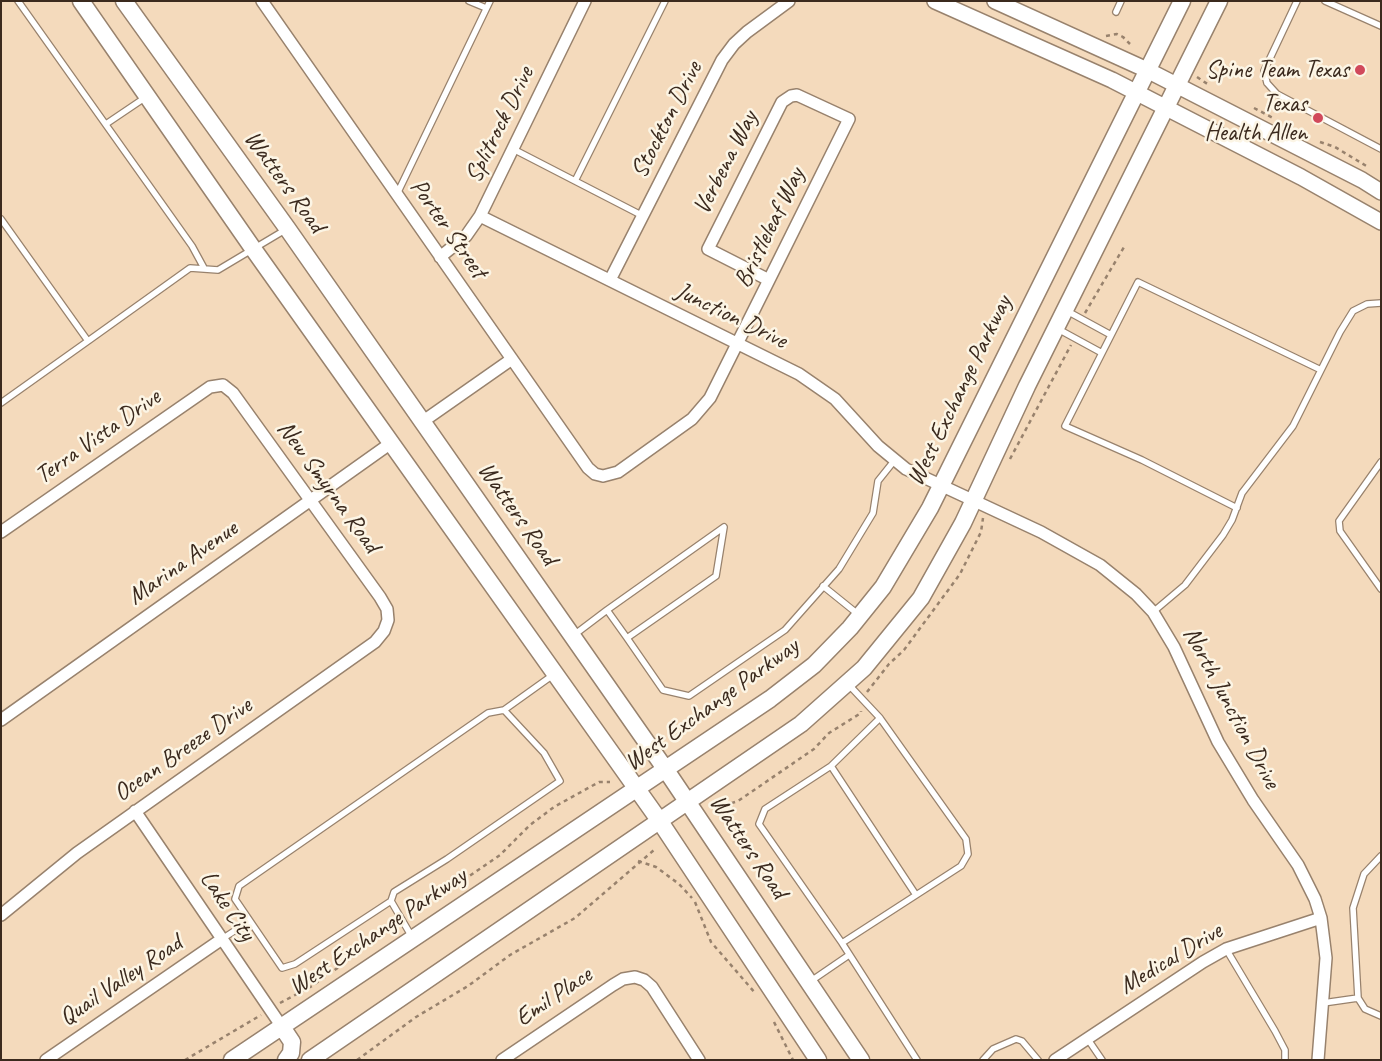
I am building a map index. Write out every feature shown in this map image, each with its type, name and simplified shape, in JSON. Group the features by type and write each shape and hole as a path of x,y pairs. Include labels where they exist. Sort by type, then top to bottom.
{"main road":[{"path":"81,1 254,250 658,820 818,1060"},
{"name":"Watters Road","path":"124,1 287,228 688,801 862,1060"},
{"name":"West Exchange Parkway","path":"232,1060 770,699 814,665 859,616 883,587 941,486 1135,92 1182,1"},
{"path":"310,1060 658,820 801,724 864,668 921,598 974,501 1164,107 1219,1"},
{"path":"282,1027 292,1042 291,1053 286,1060"}],"street":[{"name":"Splitrock Drive","path":"440,257 466,236 480,216 585,1"},
{"name":"Stockton Drive","path":"610,280 722,60 734,44 747,32 789,1"},
{"path":"935,1 1086,68 1135,92 1301,177 1381,222"},
{"name":"Porter Street","path":"264,2 588,468 595,474 603,476"},
{"path":"1003,3 1176,84 1362,180 1381,192"},
{"name":"Verbena Way","path":"769,280 708,250 786,99 791,96 803,96 849,119"},
{"name":"Bristleleaf Way","path":"603,476 618,472 702,410 738,344 849,119"},
{"name":"Junction Drive","path":"480,216 798,374 836,399 894,461 941,486"},
{"path":"422,422 512,359"},
{"name":"New Smyrna Road","path":"223,384 233,393 380,597 387,609 388,620"},
{"name":"Terra Vista Drive","path":"1,532 210,387 223,384"},
{"name":"Marina Avenue","path":"1,720 391,443"},
{"name":"North Junction Drive","path":"941,486 1041,532 1100,565 1136,594 1153,612 1174,647 1218,742 1253,800 1298,866 1315,899 1321,918 1326,958 1318,1039 1318,1060"},
{"name":"Ocean Breeze Drive","path":"1,915 54,870 375,642 384,632 388,620"},
{"name":"Lake City","path":"135,811 282,1027"},
{"name":"Medical Drive","path":"1055,1060 1203,962 1226,949 1321,918"},
{"name":"Quail Valley Road","path":"46,1060 222,939"},
{"name":"Emil Place","path":"502,1060 613,985 635,977 644,980 652,987 699,1060"}],"lane":[{"path":"18,1 192,246 204,268"},
{"path":"469,1 486,8"},
{"path":"397,194 490,1"},
{"path":"575,181 665,1"},
{"path":"1116,12 1121,1"},
{"path":"1297,1 1264,71 1267,83 1277,94 1381,148"},
{"path":"1325,1 1381,26"},
{"path":"106,124 147,96"},
{"path":"513,149 642,216"},
{"path":"1,219 88,341"},
{"path":"1,402 190,268 218,270 254,250 287,228"},
{"path":"1237,508 1142,460 1065,426 1138,282 1321,370"},
{"path":"1153,612 1185,585 1223,535 1237,508 1242,493 1293,426 1340,332 1353,311 1367,304 1381,303"},
{"path":"1065,310 1111,335"},
{"path":"1056,328 1102,353"},
{"path":"607,610 663,690 689,696 785,630 839,569 873,513 878,481 894,461"},
{"path":"1381,462 1338,520 1340,531 1381,589"},
{"path":"572,636 724,527 716,576 627,638"},
{"path":"823,586 859,616"},
{"path":"504,710 544,753 560,782 447,859 394,892 391,900 295,964 282,968 248,922 235,899 239,886 488,713 504,710 555,674"},
{"path":"842,943 961,866 968,854 966,839 880,718 847,684"},
{"path":"880,718 831,766 765,809 760,824 842,943 917,1060"},
{"path":"831,766 916,895"},
{"path":"1381,856 1364,874 1353,908 1358,998 1365,1009 1381,1016"},
{"path":"391,900 413,939"},
{"path":"222,939 248,922"},
{"path":"1226,949 1276,1031 1285,1050 1285,1060"},
{"path":"809,982 849,955"},
{"path":"1323,1003 1358,998"},
{"path":"1087,1038 1102,1060"},
{"path":"984,1060 994,1049 1016,1039 1022,1041 1038,1060"}],"path":[{"path":"1083,320 1124,247"},
{"path":"1010,460 1074,338"},
{"path":"716,808 738,801 814,749"},
{"path":"357,1060 416,1017 468,986 510,955 576,918 603,897 638,861 654,850"},
{"path":"638,861 656,867 679,884 694,900 711,942 736,973 759,997"},
{"path":"773,1018 793,1060"}],"place":[{"name":"Spine Team Texas","path":"1360,70"},
{"name":"Texas Health Allen","path":"1318,118"}]}
